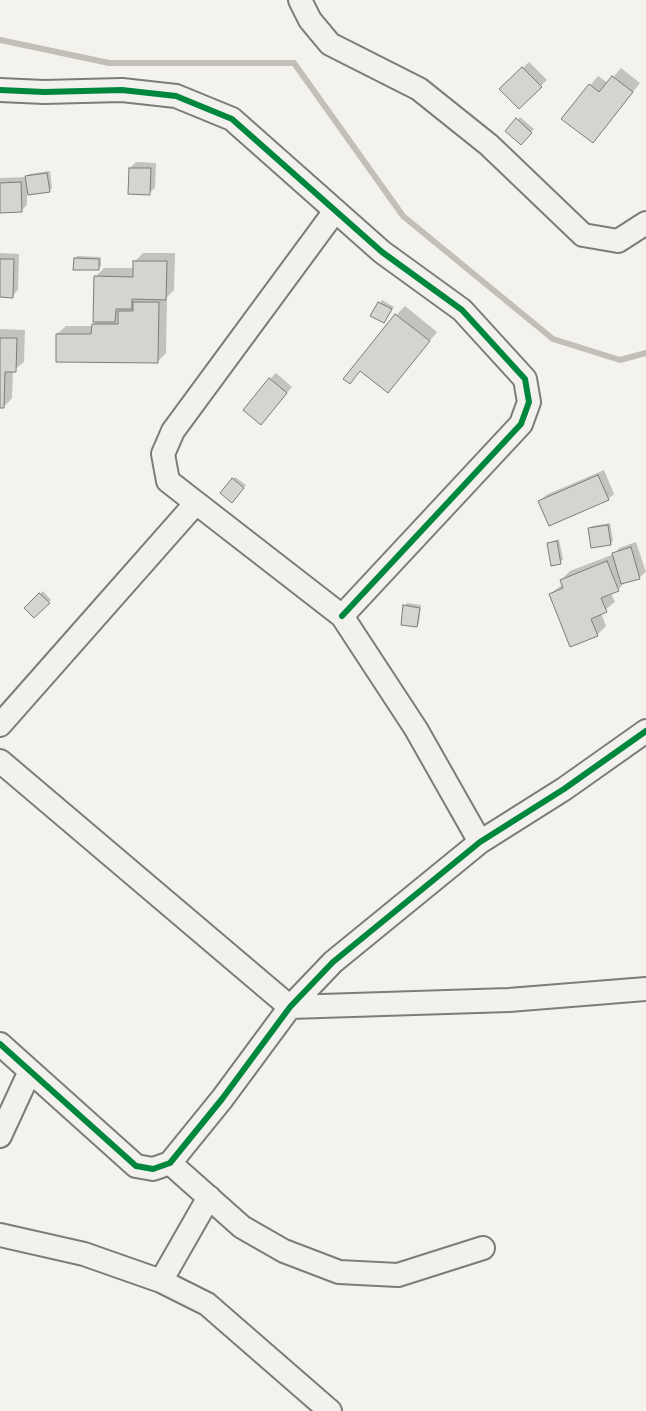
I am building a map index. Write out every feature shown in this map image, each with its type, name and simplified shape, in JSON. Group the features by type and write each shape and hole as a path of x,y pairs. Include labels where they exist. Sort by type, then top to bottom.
{"street":[{"path":"300,0 310,20 330,44 419,89 489,145 583,234 618,241 646,223"},
{"path":"0,90 44,92 122,90 176,96 232,120 382,252 462,310 524,379 529,402 521,424 342,616"},
{"path":"335,211 173,431 163,454 168,481 342,616 407,714 480,842"},
{"path":"0,725 196,503"},
{"path":"0,1044 136,1166 153,1169 170,1163 222,1099 290,1007 333,962 480,842 564,789 646,731"},
{"path":"0,761 228,952 290,1007 509,1000 646,989"},
{"path":"0,1136 30,1071"},
{"path":"170,1163 242,1227 284,1251 339,1272 398,1275 483,1248"},
{"path":"161,1281 209,1197"},
{"path":"0,1236 84,1254 161,1281 207,1304 330,1411"}],"building":[{"path":"522,67 542,87 519,109 499,89"},
{"path":"612,76 633,92 593,143 561,119 589,84 599,92"},
{"path":"516,118 532,133 521,145 505,131"},
{"path":"129,168 151,168 150,195 128,194"},
{"path":"47,173 50,192 28,195 25,176"},
{"path":"21,182 22,212 0,213 0,183"},
{"path":"74,258 99,259 99,270 73,270"},
{"path":"0,259 14,259 13,298 0,297"},
{"path":"133,261 167,261 166,300 132,299 132,309 116,309 115,322 93,322 94,276 133,277"},
{"path":"133,302 159,302 158,363 56,362 56,334 91,334 92,324 118,324 118,311 133,311"},
{"path":"378,302 392,309 384,323 370,316"},
{"path":"395,314 430,341 388,393 360,371 350,384 343,379"},
{"path":"0,338 17,338 16,372 5,372 4,408 0,408"},
{"path":"269,378 287,393 261,425 243,410"},
{"path":"598,475 609,500 549,526 538,501"},
{"path":"232,478 244,488 232,503 220,493"},
{"path":"608,525 611,545 591,548 588,528"},
{"path":"557,541 561,564 551,566 547,543"},
{"path":"631,547 640,579 621,584 612,553"},
{"path":"607,561 619,591 601,598 607,612 591,619 598,636 570,647 549,594 563,588 560,580"},
{"path":"39,593 50,603 34,618 24,608"},
{"path":"403,605 420,608 417,627 401,625"}],"waterway":[{"path":"0,40 109,63 294,63 403,216 553,339 620,360 646,353"}],"cycle path":[{"path":"0,90 44,92 122,90 176,96 232,119 382,252 462,310 525,379 529,402 521,424 342,616"},
{"path":"0,1044 136,1166 153,1169 170,1163 222,1099 290,1007 333,962 480,842 564,789 646,731"}]}
